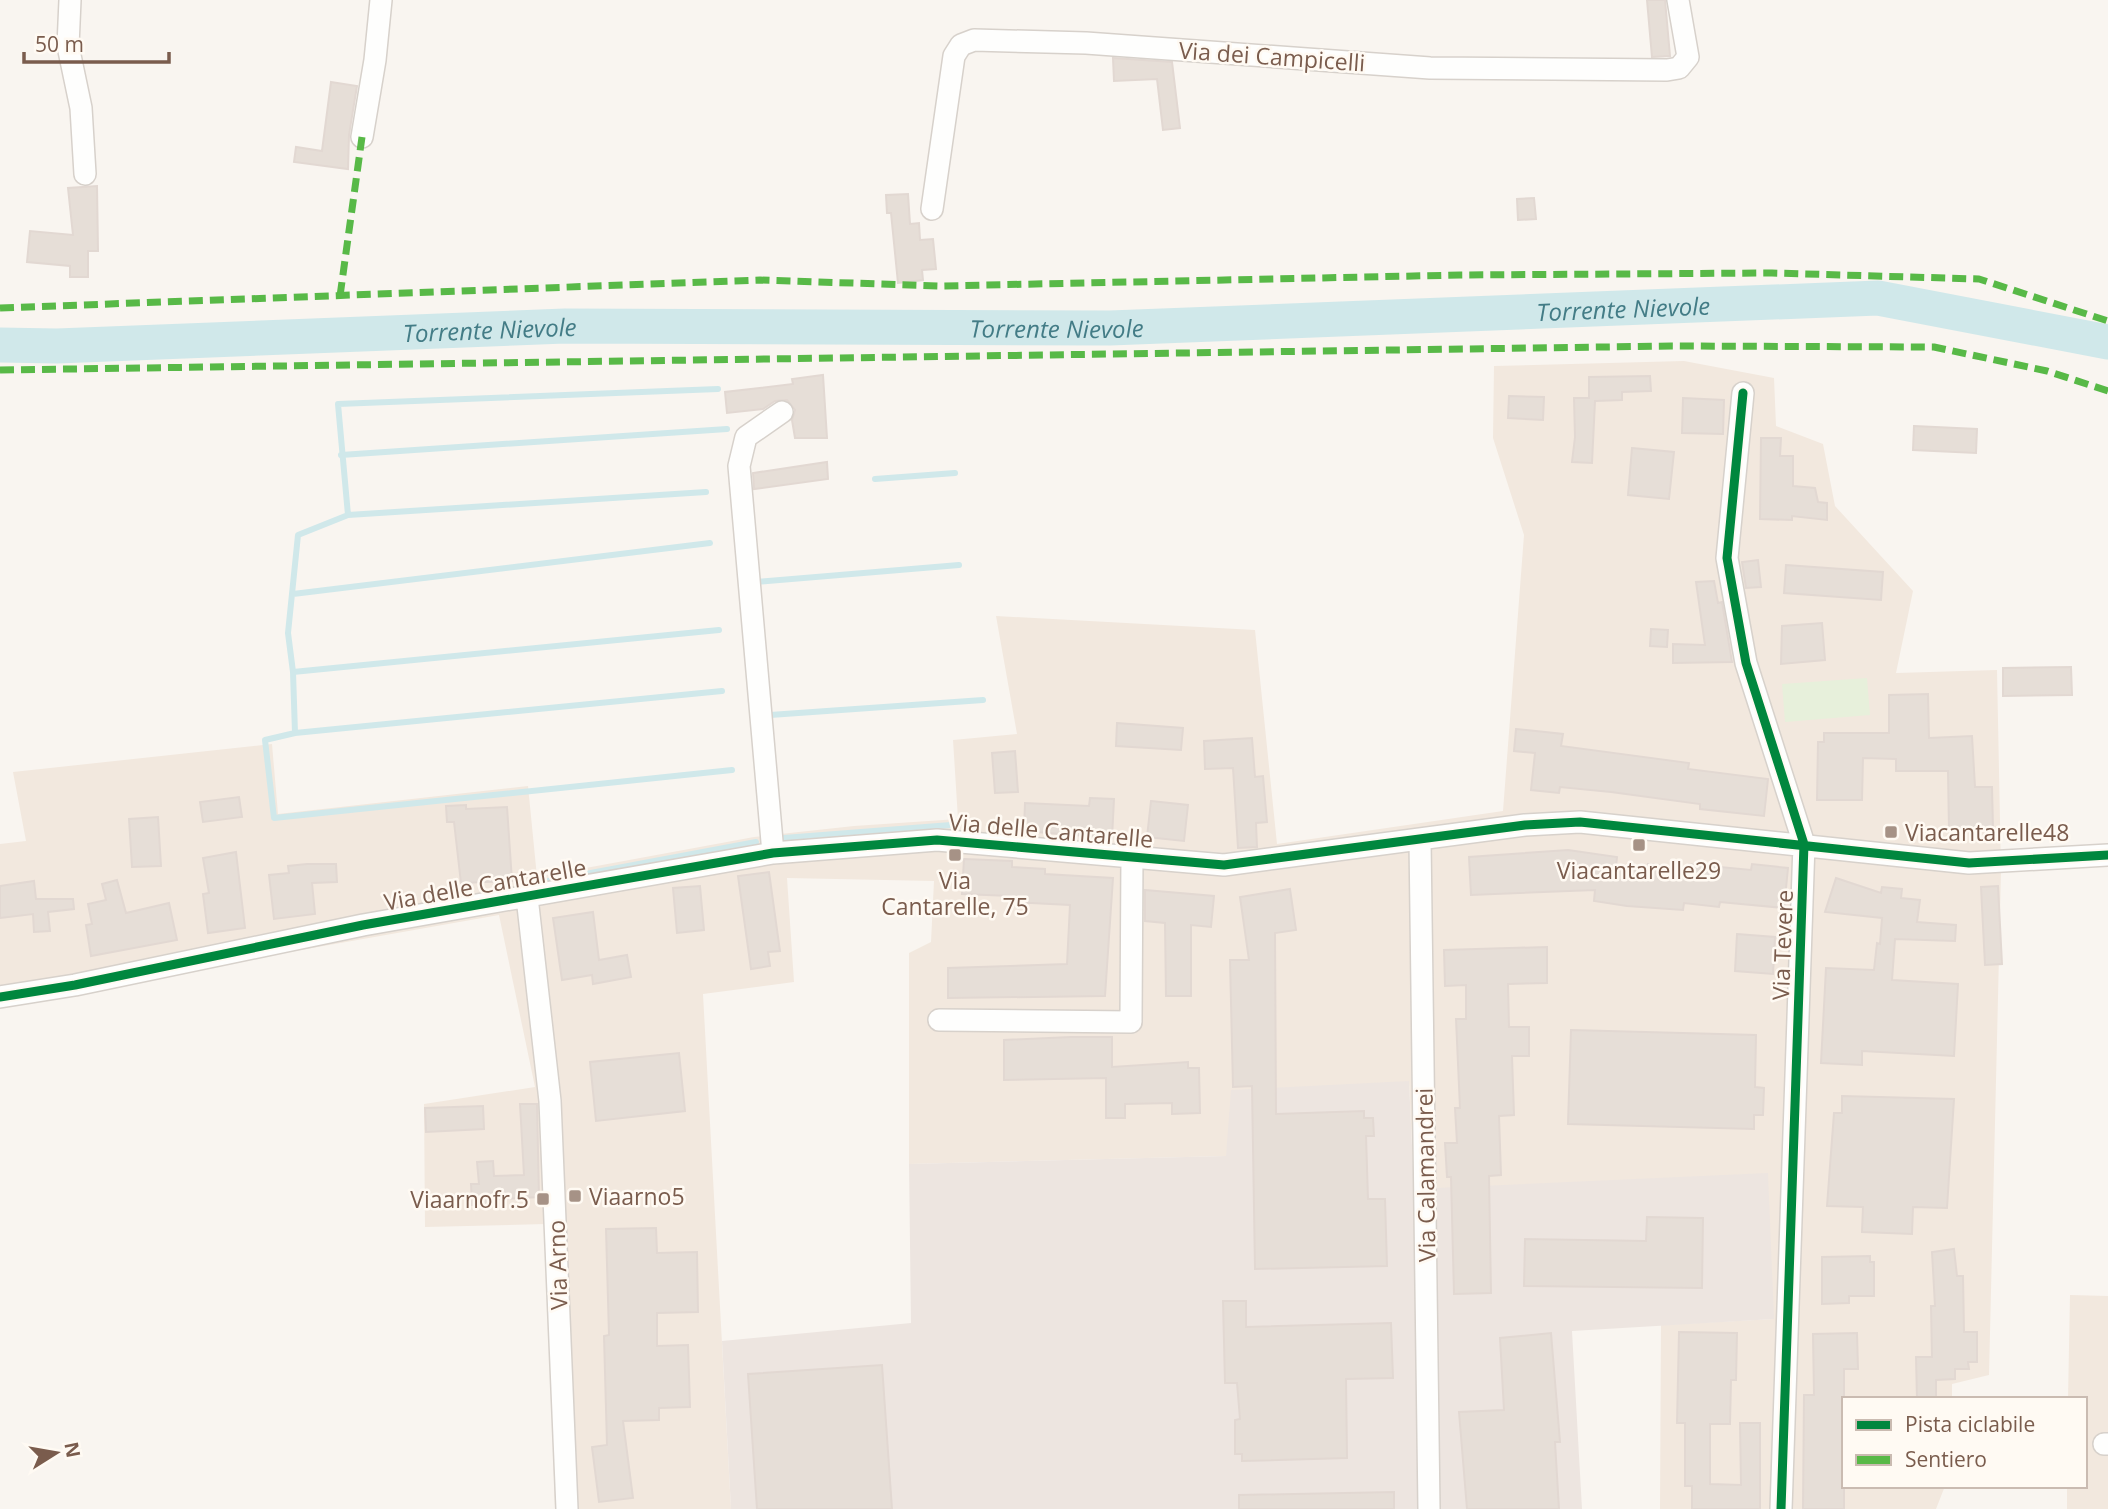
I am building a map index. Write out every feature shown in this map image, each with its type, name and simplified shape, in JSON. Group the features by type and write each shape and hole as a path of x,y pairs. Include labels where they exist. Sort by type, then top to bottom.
{"street":[{"path":"70,0 68,46 81,108 85,174"},
{"path":"362,137 375,60 381,0"},
{"name":"Via dei Campicelli","path":"932,209 954,56 961,45 974,40 1086,43 1430,68 1667,70 1679,68 1688,57 1678,0"},
{"name":"Via Tevere","path":"1742,394 1727,558 1746,663 1804,844 1781,1509"},
{"path":"773,853 739,466 746,436 782,412"},
{"name":"Via delle Cantarelle","path":"0,997 75,985 363,925 773,853 937,840 1224,865 1525,825 1580,822 1969,863 2108,855"},
{"name":"Via Calamandrei","path":"1420,840 1429,1509"},
{"path":"939,1020 1131,1022 1132,855"},
{"name":"Via Arno","path":"527,897 550,1101 567,1509"}],"shaded area":[{"path":"1684,361 1774,378 1776,426 1823,444 1835,506 1913,591 1896,673 1997,670 2001,871 1989,1375 1952,1384 1952,1397 1842,1397 1842,1488 1944,1488 1936,1509 1660,1509 1661,1325 1774,1319 1414,1189 1409,1081 1226,1156 909,1164 909,953 931,942 934,881 787,878 794,982 703,994 731,1509 555,1509 546,1224 425,1227 424,1104 535,1087 499,915 0,1003 0,844 26,841 13,772 272,744 278,814 528,786 537,877 754,837 854,826 958,819 953,740 1017,734 996,616 1255,630 1277,844 1503,811 1524,535 1493,438 1494,366"},
{"path":"1409,1081 1414,1189 1768,1173 1774,1319 1572,1331 1582,1509 731,1509 722,1341 911,1323 909,1164 1226,1156 1231,1090"},
{"path":"2070,1295 2108,1296 2108,1509 2067,1509 2067,1488 2087,1488 2087,1397 2068,1397"}],"green space":[{"path":"1867,678 1870,715 1785,722 1782,684"}],"building":[{"path":"1647,0 1665,0 1670,56 1652,57"},
{"path":"1113,58 1172,62 1180,128 1163,130 1157,79 1114,81"},
{"path":"331,82 357,86 349,135 348,169 294,162 296,147 322,151"},
{"path":"97,186 98,251 88,251 88,277 70,277 70,266 27,262 30,231 73,235 68,188"},
{"path":"908,194 910,224 919,223 920,240 933,239 936,269 922,270 923,280 898,283 891,213 887,213 886,195"},
{"path":"1534,198 1536,219 1518,220 1517,199"},
{"path":"823,375 827,438 795,438 792,420 795,410 787,400 775,401 763,409 727,413 725,392 793,384 792,379"},
{"path":"1650,376 1651,391 1622,392 1622,400 1595,401 1592,463 1572,462 1575,437 1574,398 1589,398 1589,377"},
{"path":"1509,396 1544,397 1543,420 1508,418"},
{"path":"1683,398 1724,400 1723,434 1682,433"},
{"path":"1914,426 1977,429 1976,453 1913,450"},
{"path":"1761,438 1781,438 1780,456 1793,456 1793,486 1815,488 1818,502 1827,503 1827,520 1792,516 1792,520 1760,519"},
{"path":"1632,448 1674,452 1669,499 1628,495"},
{"path":"827,462 828,479 754,489 753,473"},
{"path":"1758,560 1761,587 1746,588 1742,562"},
{"path":"1786,565 1883,572 1881,600 1784,593"},
{"path":"1714,581 1718,603 1722,602 1732,662 1673,663 1673,644 1705,645 1696,582"},
{"path":"1822,623 1825,660 1781,664 1782,626"},
{"path":"1651,629 1668,630 1667,647 1650,646"},
{"path":"2071,667 2072,695 2003,696 2003,668"},
{"path":"1928,694 1929,738 1972,736 1975,787 1992,787 1993,829 1949,830 1948,771 1896,771 1896,759 1863,758 1862,800 1817,800 1818,742 1824,742 1824,733 1889,733 1889,695"},
{"path":"1117,723 1183,728 1181,750 1116,746"},
{"path":"1516,729 1563,734 1561,746 1689,763 1688,769 1768,779 1764,816 1700,809 1700,804 1611,792 1560,787 1559,793 1531,790 1535,753 1514,751"},
{"path":"1252,738 1255,777 1263,776 1267,822 1256,823 1257,847 1238,848 1233,768 1205,769 1204,741"},
{"path":"1015,751 1018,792 995,793 992,753"},
{"path":"239,797 242,817 203,822 200,802"},
{"path":"1090,798 1114,799 1112,838 1024,831 1025,803 1089,806"},
{"path":"1151,801 1188,805 1184,841 1147,837"},
{"path":"466,805 466,809 507,807 512,881 461,883 454,822 447,822 446,806"},
{"path":"158,817 161,866 132,867 129,819"},
{"path":"1568,850 1617,857 1616,866 1647,870 1648,864 1688,868 1689,864 1751,870 1752,864 1788,868 1784,908 1720,902 1719,907 1684,903 1683,910 1627,906 1594,901 1595,890 1471,895 1469,857"},
{"path":"236,852 245,928 208,933 203,894 209,893 203,858"},
{"path":"964,859 1012,861 1012,867 1045,869 1045,874 1113,878 1105,996 948,998 948,968 1067,964 1070,905 1011,902 1011,896 962,894"},
{"path":"336,864 337,882 312,883 315,914 274,919 269,875 289,873 288,866"},
{"path":"769,872 780,951 768,952 770,966 751,969 738,876"},
{"path":"1836,878 1881,893 1882,887 1902,889 1901,898 1920,900 1917,922 1956,925 1955,941 1895,939 1892,980 1958,984 1954,1056 1862,1051 1862,1065 1821,1063 1826,968 1874,970 1877,943 1880,944 1882,918 1825,912"},
{"path":"117,880 126,913 169,903 177,940 91,956 86,925 92,924 88,904 106,900 102,884"},
{"path":"34,881 36,899 73,899 74,909 48,912 50,931 34,932 33,914 0,918 0,886"},
{"path":"700,886 704,930 677,933 673,888"},
{"path":"1998,886 2002,964 1985,965 1981,887"},
{"path":"1290,889 1296,930 1275,933 1276,1114 1364,1111 1364,1118 1373,1118 1374,1136 1366,1136 1368,1199 1385,1199 1387,1266 1255,1269 1252,1086 1233,1087 1230,960 1249,960 1240,897"},
{"path":"1145,890 1214,896 1211,927 1191,925 1191,996 1166,996 1165,923 1145,921"},
{"path":"593,912 599,960 627,955 631,977 593,984 592,975 562,980 553,918"},
{"path":"1737,934 1775,937 1773,974 1735,971"},
{"path":"1547,947 1547,983 1508,984 1509,1027 1529,1027 1529,1056 1512,1056 1514,1115 1499,1116 1501,1175 1489,1176 1491,1293 1454,1294 1451,1177 1447,1177 1445,1143 1457,1143 1455,1108 1460,1108 1456,1019 1466,1019 1466,985 1445,986 1444,950"},
{"path":"1571,1030 1756,1035 1755,1087 1764,1088 1763,1115 1754,1115 1754,1129 1568,1124"},
{"path":"1112,1037 1112,1067 1188,1062 1188,1068 1199,1068 1200,1113 1172,1114 1172,1103 1125,1104 1125,1118 1106,1118 1106,1078 1004,1080 1004,1040"},
{"path":"679,1053 685,1111 596,1121 590,1062"},
{"path":"1842,1096 1954,1099 1947,1208 1913,1207 1912,1234 1862,1232 1863,1207 1827,1206 1834,1113 1842,1113"},
{"path":"520,1104 537,1104 539,1197 488,1200 489,1205 472,1205 471,1184 479,1184 477,1162 493,1161 494,1176 524,1175"},
{"path":"483,1106 484,1129 426,1132 425,1108"},
{"path":"1647,1217 1703,1218 1702,1288 1524,1286 1525,1239 1646,1241"},
{"path":"656,1228 657,1253 697,1252 698,1312 657,1313 657,1346 688,1345 690,1407 659,1408 659,1420 623,1421 633,1498 599,1502 592,1447 607,1445 604,1336 609,1335 606,1229"},
{"path":"1954,1249 1957,1276 1963,1276 1964,1332 1977,1332 1977,1362 1968,1362 1969,1369 1955,1369 1955,1379 1936,1380 1936,1397 1917,1397 1916,1357 1932,1357 1931,1306 1935,1306 1932,1252"},
{"path":"1870,1256 1870,1262 1874,1262 1874,1296 1849,1296 1849,1303 1822,1304 1822,1257"},
{"path":"1223,1301 1246,1301 1246,1327 1391,1323 1393,1378 1346,1379 1347,1458 1242,1461 1242,1454 1235,1454 1235,1420 1240,1419 1237,1383 1225,1383"},
{"path":"1679,1332 1737,1333 1736,1380 1731,1380 1730,1424 1710,1424 1710,1484 1741,1485 1740,1423 1760,1423 1760,1509 1692,1509 1692,1486 1685,1486 1685,1423 1677,1423"},
{"path":"1551,1333 1560,1442 1555,1442 1559,1509 1467,1509 1459,1412 1504,1410 1500,1338"},
{"path":"1857,1333 1858,1369 1844,1369 1844,1509 1803,1509 1804,1395 1814,1395 1813,1334"},
{"path":"882,1365 892,1509 757,1509 748,1374"},
{"path":"1394,1492 1394,1509 1239,1509 1239,1495"}],"waterway":[{"name":"Torrente Nievole","path":"0,345 57,346 565,326 1110,328 1878,298 2108,342"},
{"path":"718,389 338,404 348,515 298,535 288,633 293,672 295,733 265,740 274,818 732,770"},
{"path":"341,455 727,429"},
{"path":"875,479 955,473"},
{"path":"348,515 706,492"},
{"path":"293,594 710,543"},
{"path":"756,582 959,565"},
{"path":"293,672 719,630"},
{"path":"295,733 722,691"},
{"path":"770,715 983,700"},
{"path":"784,838 951,825"},
{"path":"527,885 756,842"}],"marked path":[{"path":"340,296 362,137"},
{"path":"0,308 760,280 941,286 1460,275 1772,273 1979,279 2108,321"},
{"path":"0,370 1671,346 1934,347 2047,371 2108,391"}],"cycle path":[{"path":"1743,393 1727,558 1746,663 1804,844 1781,1509"},
{"path":"0,997 75,985 363,925 773,853 937,840 1224,865 1525,825 1580,822 1969,863 2108,855"}],"place":[{"name":"Viacantarelle48","path":"1891,832"},
{"name":"Viacantarelle29","path":"1639,845"},
{"name":"Via Cantarelle, 75","path":"955,855"},
{"name":"Viaarno5","path":"575,1196"},
{"name":"Viaarnofr.5","path":"543,1199"}]}
